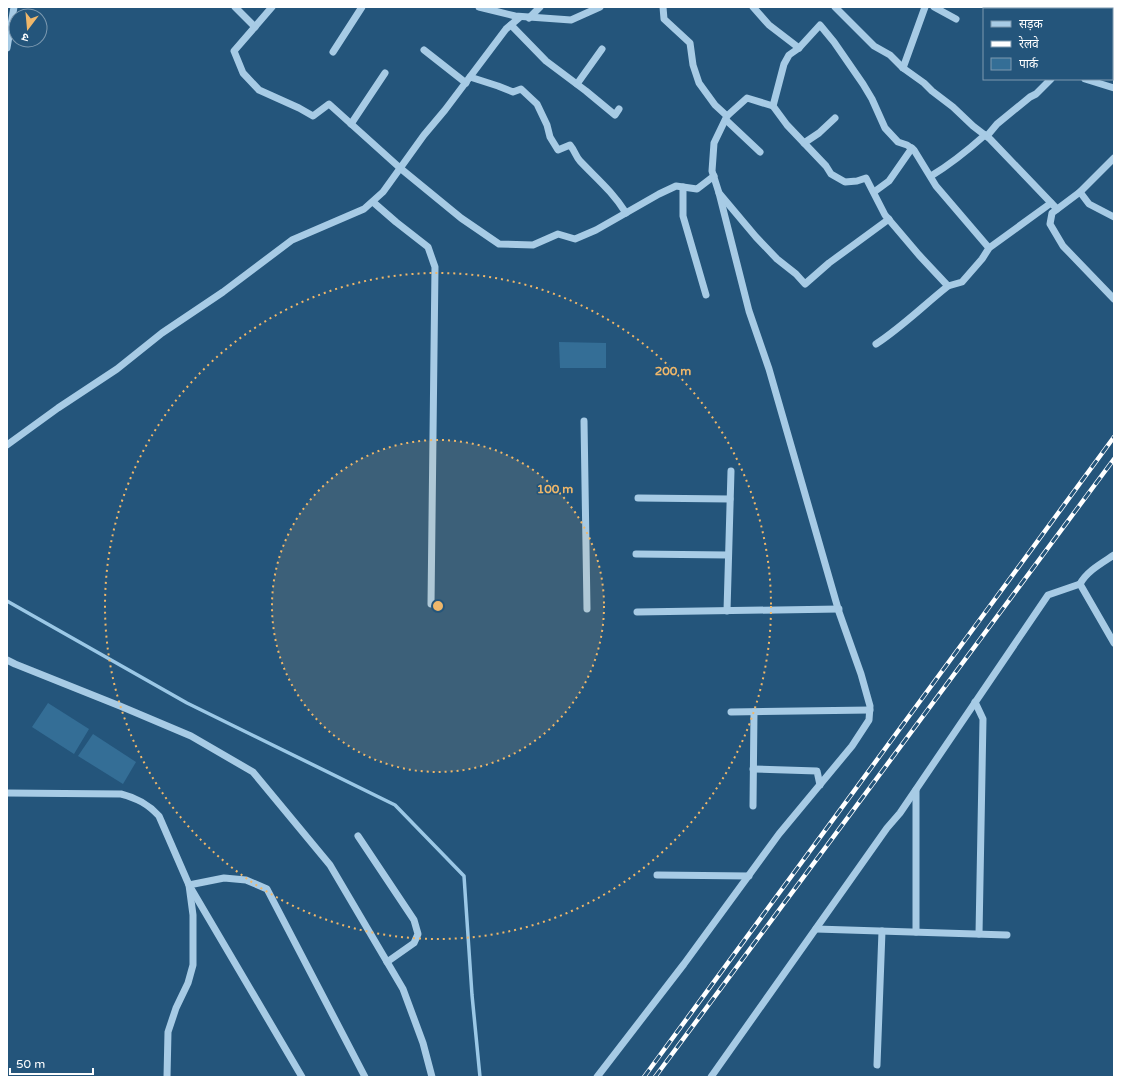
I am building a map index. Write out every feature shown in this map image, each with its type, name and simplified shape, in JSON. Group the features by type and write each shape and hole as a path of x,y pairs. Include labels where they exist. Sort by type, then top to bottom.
{"street":[{"path":"7,48 14,7"},
{"path":"235,7 255,27"},
{"path":"272,7 234,51 243,73 259,90 313,116 329,104 400,168 461,218 499,244 533,245 558,234 574,239 596,230 626,212 676,186 697,189 714,176"},
{"path":"332,52 362,7"},
{"path":"479,7 520,17 571,20 600,7"},
{"path":"529,18 540,7"},
{"path":"663,7 664,19 690,43 693,65 700,83 726,118 760,152"},
{"path":"753,7 769,25 799,48"},
{"path":"834,7 874,46 890,55 903,68 924,83 973,126 986,135 1057,209"},
{"path":"903,68 925,7"},
{"path":"934,7 956,19"},
{"path":"7,445 58,408 117,369 162,333 223,292 292,240 364,209 373,202 383,192 424,135 506,29 520,17"},
{"path":"511,25 546,61 577,84 614,115 619,109"},
{"path":"773,106 784,64 789,55 799,48 820,25 834,42 863,84 872,99 885,128 898,142 907,145 914,150 945,197 989,248"},
{"path":"577,84 602,49"},
{"path":"424,50 468,80 498,86 513,92 521,89 537,104 547,125 550,137 558,150 570,145 575,151 578,160 605,186 626,212"},
{"path":"351,124 385,73"},
{"path":"930,176 950,165 997,124 1030,97 1036,94 1050,80"},
{"path":"1088,80 1114,88"},
{"path":"598,1077 684,964 779,834 852,746 869,720 870,706 861,674 839,610 769,369 749,311 712,170 714,143 726,118 747,98 773,106 787,125 826,166 831,174 845,182 856,182 866,178 885,215 948,286"},
{"path":"804,144 819,133 835,118"},
{"path":"874,192 889,181 912,148"},
{"path":"1114,158 1080,192 1052,213 1050,224 1064,246 1114,299"},
{"path":"683,187 683,216 706,295"},
{"path":"1080,192 1089,204 1114,217"},
{"path":"718,193 756,238 805,284 829,263 889,219"},
{"path":"373,202 428,247 435,267 431,604"},
{"path":"876,344 897,330 948,286 962,282 982,259 989,248 1051,203"},
{"path":"584,421 587,609"},
{"path":"727,611 730,471"},
{"path":"638,498 730,498"},
{"path":"636,554 728,555"},
{"path":"711,1077 916,790 1048,595 1080,584 1083,578 1092,570 1114,555"},
{"path":"1080,584 1114,643"},
{"path":"637,612 839,610"},
{"path":"7,660 191,736 253,772 330,865 403,989 424,1043 432,1077"},
{"path":"975,702 982,719 979,934"},
{"path":"731,712 870,710"},
{"path":"753,806 754,712"},
{"path":"753,769 816,772 820,785"},
{"path":"916,790 916,932"},
{"path":"7,793 122,794 143,801 152,808 159,816 189,885 302,1077"},
{"path":"358,836 414,920 418,934 414,943 387,962"},
{"path":"657,875 749,876"},
{"path":"189,885 224,878 246,880 267,889 365,1077"},
{"path":"167,1077 168,1032 176,1008 188,983 193,965 194,915 189,885"},
{"path":"816,929 1007,935"},
{"path":"877,1064 882,931"}],"green space":[{"path":"559,342 606,343 606,368 560,368"},
{"path":"48,703 89,729 74,754 32,727"},
{"path":"93,734 136,762 123,784 78,756"}],"waterway":[{"path":"7,601 187,703 395,805 464,876 472,995 480,1077"}],"railway":[{"path":"644,1077 1114,437"},
{"path":"655,1077 1114,459"}]}
